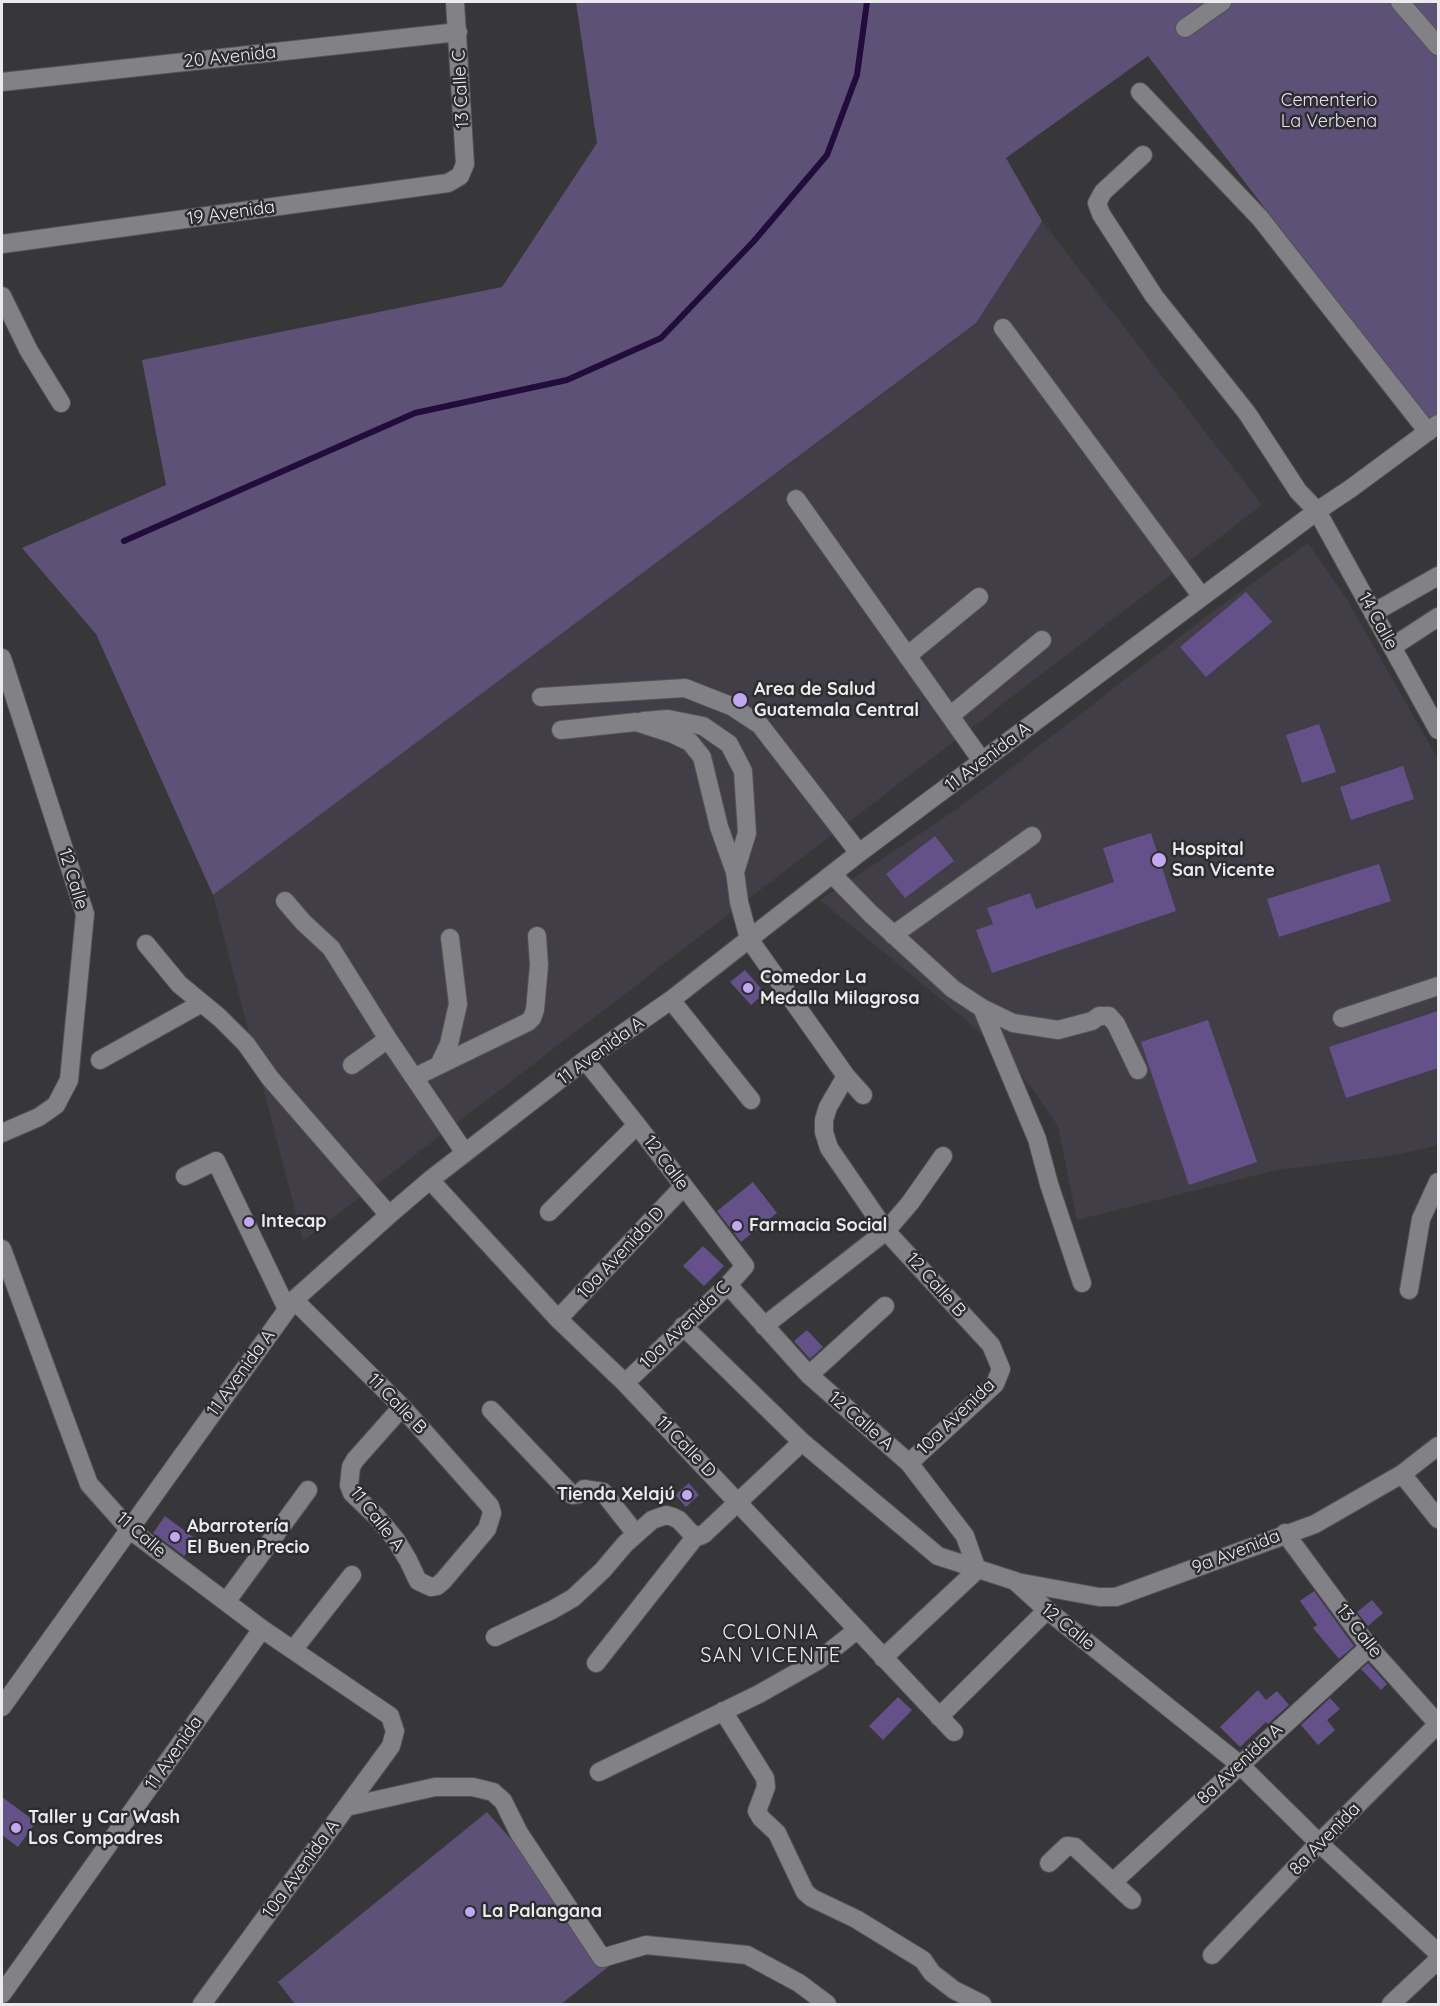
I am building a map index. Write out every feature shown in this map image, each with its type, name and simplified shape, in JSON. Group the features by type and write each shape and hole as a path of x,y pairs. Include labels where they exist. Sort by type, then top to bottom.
{"street":[{"name":"13 Calle C","path":"455,2 465,164 460,176"},
{"path":"1185,28 1222,2"},
{"path":"1400,2 1438,46"},
{"name":"20 Avenida","path":"2,82 458,33"},
{"path":"1140,92 1260,218 1433,428"},
{"name":"14 Calle","path":"1143,156 1103,192 1097,202 1101,214 1154,296 1247,413 1298,491 1317,511 1438,730"},
{"name":"19 Avenida","path":"2,244 448,183 460,176"},
{"path":"2,296 29,351 61,403"},
{"path":"1003,328 1202,597"},
{"name":"11 Avenida A","path":"2,1707 291,1305 389,1215 430,1180 585,1060 671,1000 859,853 1317,511 1433,428"},
{"path":"796,499 982,761"},
{"path":"1374,613 1438,576"},
{"path":"908,656 979,597"},
{"path":"1392,647 1438,616"},
{"path":"950,716 1042,640"},
{"name":"12 Calle","path":"2,658 85,915 69,1080 56,1104 39,1117 2,1133"},
{"path":"541,698 685,688 731,706 760,725 859,853"},
{"path":"561,730 668,719 703,726 729,744 743,771 747,833 735,872"},
{"path":"636,722 690,742 702,758 719,827 735,872 739,902 749,939 846,1076 863,1095"},
{"path":"893,935 1032,836"},
{"path":"832,874 893,935 953,989 982,1008 1013,1023 1058,1030 1092,1021 1099,1016 1108,1016 1116,1023 1138,1070"},
{"path":"285,901 303,922 331,948 388,1039 465,1153"},
{"path":"415,1077 532,1018 535,1010 539,965 537,936"},
{"path":"439,1065 449,1044 458,1004 450,938"},
{"path":"146,944 179,984 246,1044 270,1078 389,1215"},
{"path":"1342,1018 1438,986"},
{"path":"671,1000 751,1100"},
{"path":"100,1060 202,1003"},
{"path":"982,1008 1037,1139 1049,1184 1082,1283"},
{"path":"352,1065 388,1039"},
{"name":"12 Calle","path":"585,1060 745,1266"},
{"name":"12 Calle B","path":"846,1076 828,1107 824,1120 824,1132 829,1148 886,1231 991,1345 1001,1369"},
{"path":"549,1212 637,1125"},
{"path":"764,1326 886,1231 910,1203 943,1156"},
{"name":"11 Calle B","path":"185,1176 216,1161 291,1305 402,1407 486,1499 492,1514 487,1529 443,1581 431,1587"},
{"name":"11 Calle D","path":"430,1180 558,1319 625,1383 954,1732"},
{"path":"1409,1290 1420,1219 1437,1185"},
{"name":"10a Avenida D","path":"558,1319 684,1186"},
{"name":"11 Calle","path":"2,1249 89,1484 129,1529 262,1629 390,1716 395,1731"},
{"name":"10a Avenida C","path":"625,1383 745,1266"},
{"name":"12 Calle A","path":"728,1285 809,1375 909,1463 965,1536 977,1570"},
{"path":"809,1375 885,1306"},
{"name":"12 Calle","path":"683,1326 802,1442 938,1556 1015,1581 1047,1610 1239,1764 1319,1844 1438,1953"},
{"name":"10a Avenida","path":"909,1463 995,1384 1001,1369"},
{"name":"11 Calle A","path":"402,1407 355,1460 351,1467 349,1485 352,1493 377,1517 396,1540 418,1581 431,1587"},
{"path":"491,1410 572,1495 579,1494 584,1489 603,1492 636,1534"},
{"path":"596,1663 696,1536 704,1534 802,1442"},
{"name":"9a Avenida","path":"1015,1581 1099,1597 1116,1597 1285,1533 1315,1524 1402,1473 1438,1446"},
{"path":"1402,1473 1438,1518"},
{"path":"226,1602 308,1490"},
{"path":"495,1636 573,1598 603,1570 625,1544 652,1520 666,1515 679,1520 696,1536"},
{"name":"13 Calle","path":"1285,1533 1369,1647 1438,1724"},
{"path":"883,1658 977,1570"},
{"path":"293,1650 304,1639 352,1575"},
{"path":"939,1717 1047,1610"},
{"name":"11 Avenida","path":"2,1994 262,1629"},
{"path":"599,1772 723,1712 819,1660 857,1630"},
{"name":"8a Avenida A","path":"1113,1882 1369,1647"},
{"path":"723,1712 765,1778 766,1787 757,1811 777,1833 805,1892 812,1898 856,1919 923,1960 932,1973 954,1990 982,2004"},
{"name":"8a Avenida","path":"1212,1955 1438,1724"},
{"name":"10a Avenida A","path":"202,2004 391,1746 395,1731"},
{"path":"346,1807 435,1787 473,1787 493,1792 503,1801 519,1833 602,1958 646,1945 747,1955 799,1983 827,2004"},
{"path":"1049,1863 1067,1846 1075,1846 1132,1900"},
{"path":"1391,2004 1438,1960"}],"shaded area":[{"name":"Area de Salud Guatemala Central","path":"1042,221 1262,505 303,1241 213,895 976,323"},
{"name":"Hospital San Vicente","path":"1308,543 1348,601 1438,759 1438,1141 1434,1146 1396,1155 1277,1170 1077,1220 1058,1126 1007,1056 820,900 941,820 1203,619"}],"green space":[{"name":"Cementerio La Verbena","path":"576,2 1438,2 1438,434 1148,56 1006,158 1042,221 976,323 213,895 96,634 22,548 166,485 142,360 502,287 597,143"},
{"name":"La Palangana","path":"487,1812 617,1960 561,2004 295,2004 278,1982"}],"building":[{"path":"1246,592 1272,622 1206,677 1180,647"},
{"path":"1319,724 1336,772 1302,783 1286,735"},
{"path":"1403,766 1414,799 1351,820 1340,787"},
{"path":"1151,833 1176,911 992,973 976,930 993,924 987,908 1030,893 1036,909 1114,882 1103,848"},
{"path":"935,836 954,861 905,898 886,874"},
{"path":"1379,864 1391,901 1279,937 1267,899"},
{"name":"Comedor La Medalla Milagrosa","path":"745,970 765,993 751,1005 730,982"},
{"path":"1438,1011 1438,1068 1346,1098 1329,1047"},
{"path":"1208,1020 1257,1162 1189,1185 1141,1042"},
{"path":"753,1182 777,1213 741,1242 717,1211"},
{"path":"703,1246 724,1266 704,1286 683,1266"},
{"path":"807,1330 823,1347 810,1359 794,1341"},
{"name":"Tienda Xelajú","path":"689,1483 699,1495 686,1507 675,1495"},
{"name":"Abarrotería El Buen Precio","path":"165,1516 197,1540 184,1556 153,1533"},
{"path":"1314,1591 1354,1646 1339,1659 1313,1628 1317,1625 1300,1601"},
{"path":"1372,1600 1383,1613 1368,1626 1357,1612"},
{"path":"1368,1663 1387,1684 1381,1690 1361,1669"},
{"path":"1258,1690 1266,1700 1277,1691 1289,1705 1268,1724 1266,1722 1240,1747 1220,1727"},
{"path":"898,1697 912,1710 883,1740 869,1726"},
{"path":"1330,1698 1340,1709 1327,1720 1335,1730 1318,1745 1301,1725"},
{"name":"Taller y Car Wash Los Compadres","path":"2,1797 36,1822 18,1847 2,1835"}],"waterway":[{"path":"124,541 415,413 567,380 661,338 754,241 827,155 857,75 867,2"}],"place":[{"name":"Area de Salud Guatemala Central","path":"740,700"},
{"name":"Hospital San Vicente","path":"1159,860"},
{"name":"Comedor La Medalla Milagrosa","path":"748,988"},
{"name":"Intecap","path":"249,1222"},
{"name":"Farmacia Social","path":"737,1226"},
{"name":"Tienda Xelajú","path":"687,1495"},
{"name":"Abarrotería El Buen Precio","path":"175,1537"},
{"name":"Taller y Car Wash Los Compadres","path":"16,1828"},
{"name":"La Palangana","path":"470,1912"}],"district":[{"name":"COLONIA SAN VICENTE","path":"771,1644"}]}
